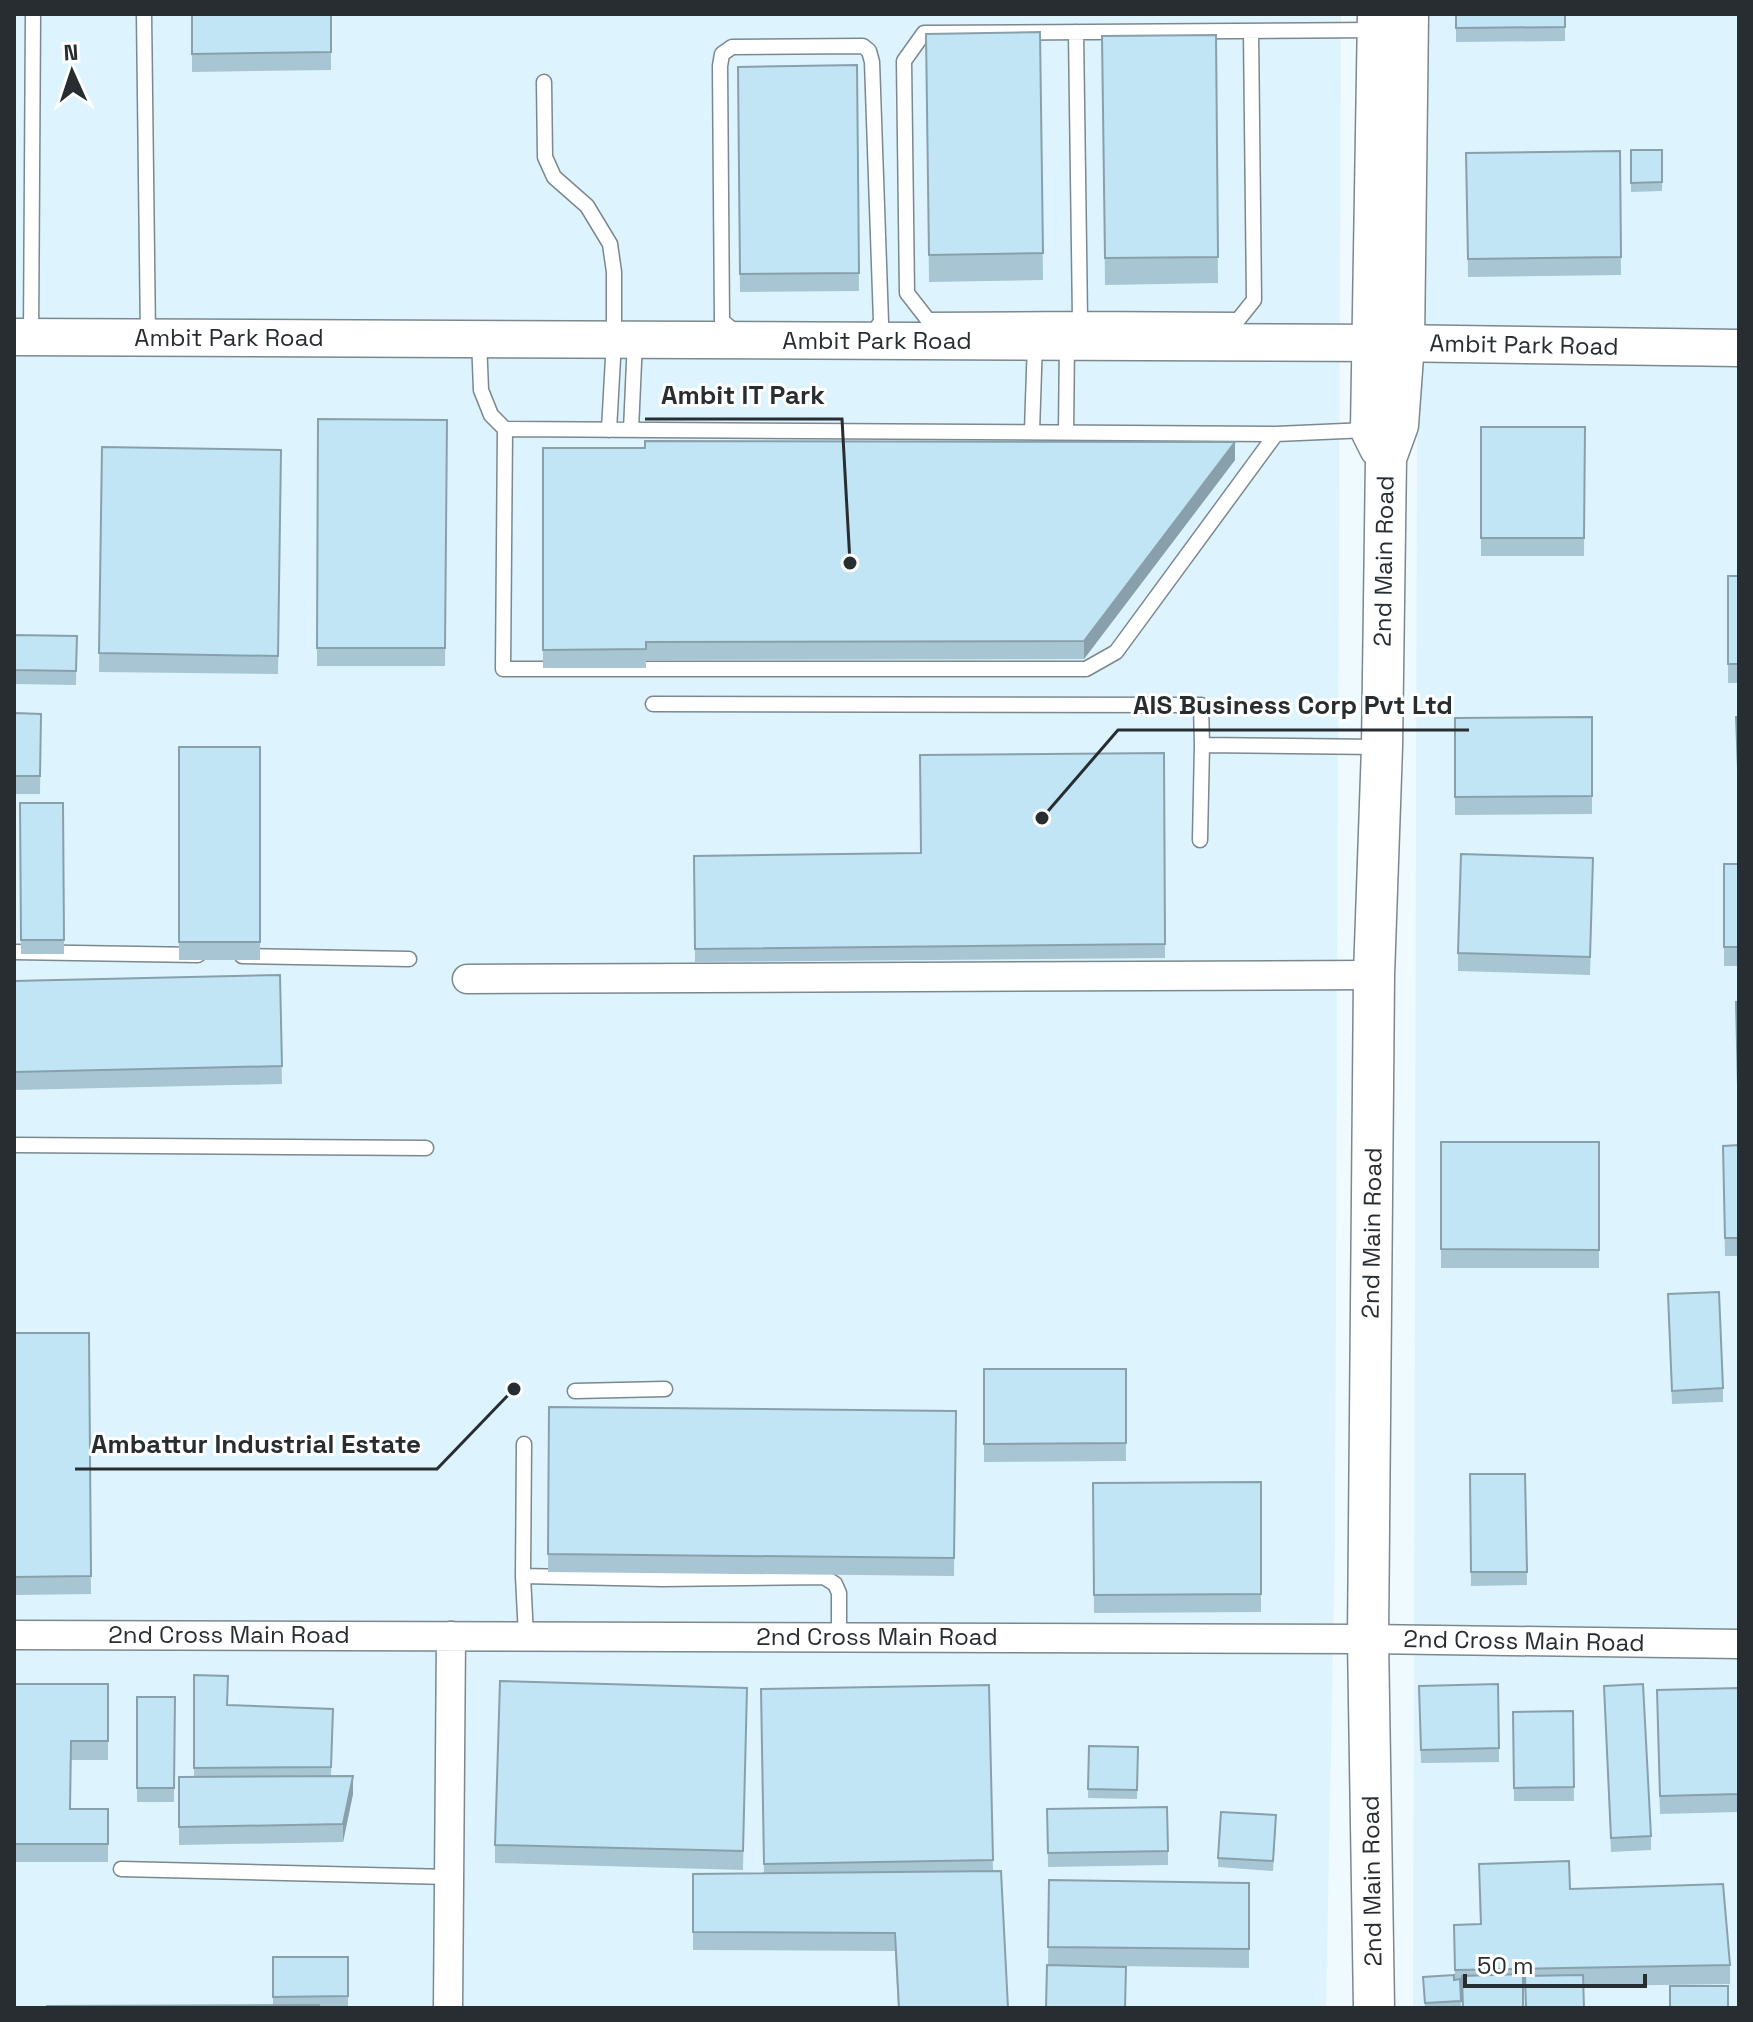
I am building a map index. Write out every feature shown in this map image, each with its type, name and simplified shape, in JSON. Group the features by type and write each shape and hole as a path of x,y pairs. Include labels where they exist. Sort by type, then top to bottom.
{"main road":[{"name":"2nd Main Road","path":"1374,2008 1368,1639 1374,975 1382,747 1378,444 1389,343 1388,19"}],"street":[{"name":"Ambit Park Road","path":"22,337 625,340 1066,336 1739,348"},
{"path":"467,979 1374,975"},
{"name":"2nd Cross Main Road","path":"14,1635 1368,1639 1739,1644"},
{"path":"448,2008 451,1636"}],"lane":[{"path":"22,337 33,14"},
{"path":"144,14 148,337"},
{"path":"1251,31 1254,300 1238,320 1066,336 928,320 907,293 904,61 924,33 1251,31 1388,19"},
{"path":"1066,432 1076,32"},
{"path":"774,337 733,330 722,321 720,66 722,54 732,47 863,46 869,51 872,62 881,322 874,331 860,337"},
{"path":"544,82 545,157 554,177 587,206 610,244 625,340 631,430"},
{"path":"1032,431 1066,336"},
{"path":"479,339 481,390 491,415 505,429 1276,434 1378,444"},
{"path":"609,430 625,340"},
{"path":"505,429 503,669 1086,669 1116,652 1276,434"},
{"path":"653,704 1201,705 1200,840"},
{"path":"1202,745 1382,747"},
{"path":"14,952 409,959"},
{"path":"14,1145 426,1148"},
{"path":"575,1391 665,1389"},
{"path":"524,1444 526,1636"},
{"path":"523,1576 662,1579 824,1577 835,1584 839,1593 839,1637"},
{"path":"121,1869 449,1877"}],"shaded area":[{"path":"14,14 1341,14 1335,1539 1326,2008 14,2008"},
{"path":"1418,14 1739,14 1739,2008 1413,2008"}],"building":[{"path":"192,14 331,14 331,52 192,54"},
{"path":"1456,14 1565,14 1565,27 1456,28"},
{"path":"1040,32 1043,253 929,255 926,34"},
{"path":"1216,35 1218,257 1105,258 1102,36"},
{"path":"857,65 859,273 740,274 738,67"},
{"path":"1631,150 1662,150 1662,182 1631,183"},
{"path":"1620,151 1621,257 1468,259 1466,153"},
{"path":"318,419 447,420 445,648 317,648"},
{"path":"1481,427 1585,427 1584,538 1481,538"},
{"path":"645,441 1235,442 1084,641 646,642 646,649 543,650 543,448 645,448"},
{"path":"102,447 281,450 278,656 99,653"},
{"path":"1728,576 1739,576 1739,664 1728,664"},
{"path":"14,635 77,636 76,671 14,670"},
{"path":"14,713 41,714 40,776 14,776"},
{"path":"1592,717 1592,796 1455,797 1455,718"},
{"path":"1736,717 1739,717 1739,796"},
{"path":"179,747 260,747 260,942 179,942"},
{"path":"1164,753 1165,944 695,949 694,856 921,853 920,755"},
{"path":"20,803 63,803 64,940 21,940"},
{"path":"1461,854 1593,858 1590,957 1458,953"},
{"path":"1724,864 1739,864 1739,947 1724,947"},
{"path":"280,975 282,1066 14,1072 14,981"},
{"path":"1736,1002 1739,1002 1738,1086"},
{"path":"1441,1142 1599,1142 1599,1250 1441,1249"},
{"path":"1739,1145 1739,1238 1725,1238 1723,1146"},
{"path":"1719,1292 1723,1388 1672,1391 1668,1294"},
{"path":"14,1333 89,1333 91,1576 14,1577"},
{"path":"984,1369 1126,1369 1126,1443 984,1444"},
{"path":"549,1407 956,1411 954,1558 548,1554"},
{"path":"1470,1474 1525,1474 1527,1572 1471,1572"},
{"path":"1261,1482 1261,1594 1094,1595 1093,1483"},
{"path":"194,1675 228,1676 227,1705 333,1709 331,1767 194,1768"},
{"path":"500,1681 747,1688 743,1851 495,1845"},
{"path":"14,1684 108,1684 108,1741 71,1741 70,1809 108,1809 108,1844 14,1844"},
{"path":"1498,1684 1499,1748 1421,1750 1419,1686"},
{"path":"1643,1684 1651,1836 1611,1838 1604,1686"},
{"path":"989,1685 993,1860 764,1864 761,1689"},
{"path":"1739,1688 1739,1794 1660,1796 1657,1690"},
{"path":"137,1697 175,1697 174,1788 137,1788"},
{"path":"1573,1711 1574,1787 1514,1788 1513,1712"},
{"path":"1089,1746 1138,1747 1137,1790 1088,1789"},
{"path":"353,1776 343,1824 179,1827 179,1777"},
{"path":"1167,1807 1168,1851 1048,1853 1047,1809"},
{"path":"1221,1812 1276,1815 1273,1861 1218,1858"},
{"path":"1569,1861 1570,1889 1723,1884 1730,1965 1455,1970 1454,1925 1481,1924 1479,1864"},
{"path":"1001,1871 1008,2008 899,2008 895,1933 693,1932 693,1874"},
{"path":"1049,1880 1249,1883 1249,1949 1048,1947"},
{"path":"273,1957 348,1957 348,1996 273,1997"},
{"path":"1047,1965 1126,1967 1125,2008 1046,2008"},
{"path":"1523,1974 1523,2008 1463,2008 1462,1976"},
{"path":"1454,1975 1454,1980 1460,1979 1461,2001 1425,2003 1423,1977"},
{"path":"1583,1975 1584,2008 1526,2008 1525,1976"},
{"path":"1670,1986 1728,1986 1728,2008 1670,2008"},
{"path":"319,2005 319,2008 47,2008 47,2006"}],"place":[{"name":"Ambit IT Park","path":"850,563"},
{"name":"AIS Business Corp Pvt Ltd","path":"1042,818"},
{"name":"Ambattur Industrial Estate","path":"514,1389"}]}
